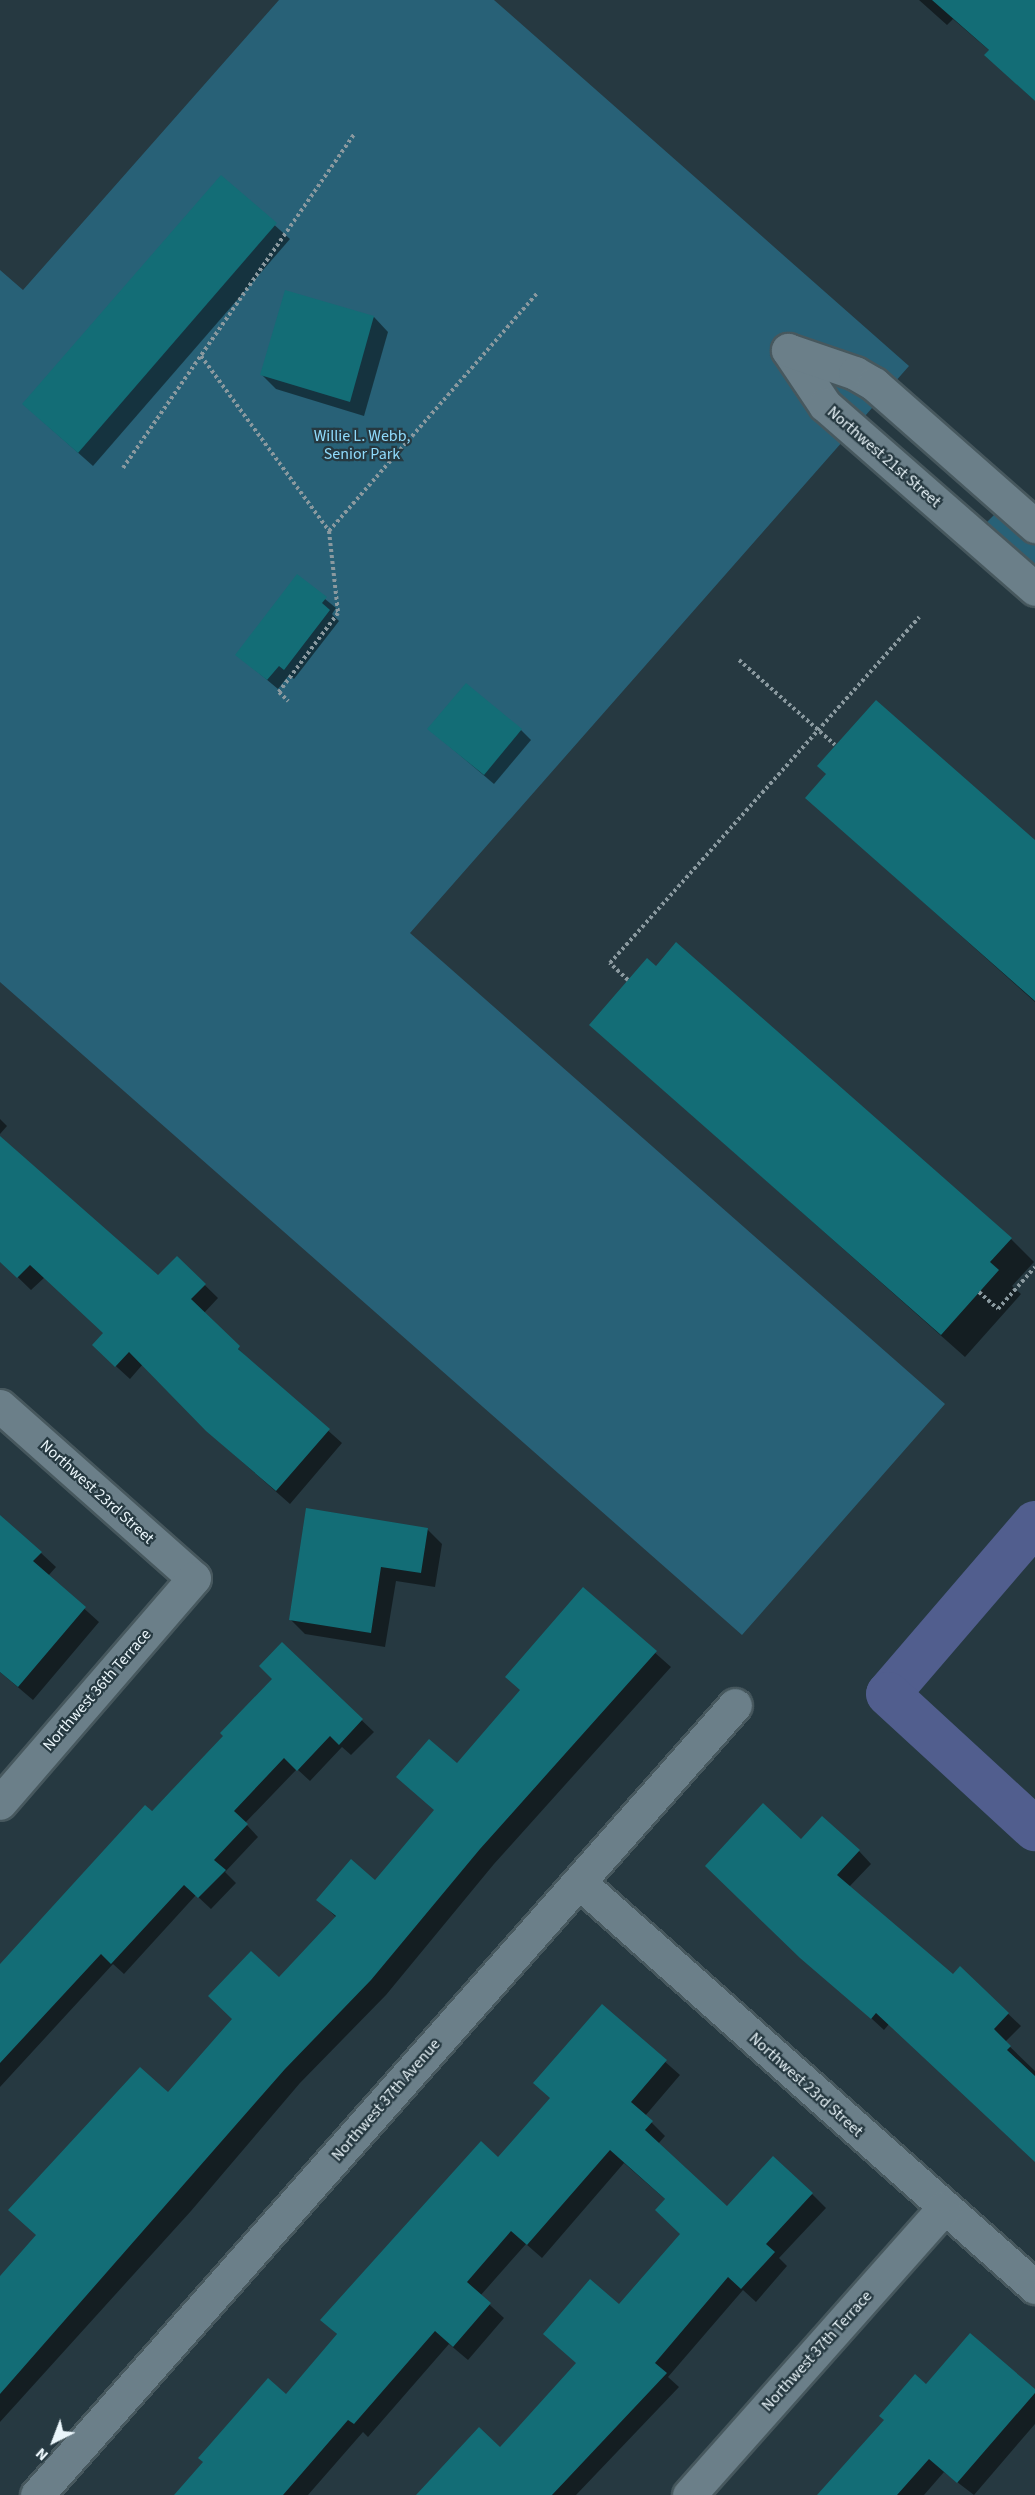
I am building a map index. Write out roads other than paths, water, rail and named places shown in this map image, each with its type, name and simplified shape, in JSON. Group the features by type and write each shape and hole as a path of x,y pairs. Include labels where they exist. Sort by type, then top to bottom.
{"street":[{"name":"Northwest 21st Street","path":"1035,526 874,384 855,373 788,350 825,405 1035,590"},
{"name":"Northwest 23rd Street","path":"0,1406 194,1578"},
{"name":"Northwest 36th Terrace","path":"0,1803 194,1578"},
{"name":"Northwest 37th Avenue","path":"37,2495 735,1705"},
{"name":"Northwest 23rd Street","path":"579,1882 1035,2287"},
{"name":"Northwest 37th Terrace","path":"689,2495 944,2208"}],"waterway":[{"path":"1035,1523 888,1694 1035,1829"}],"park label":[{"name":"Willie L. Webb, Senior Park","path":"362,445"}]}
